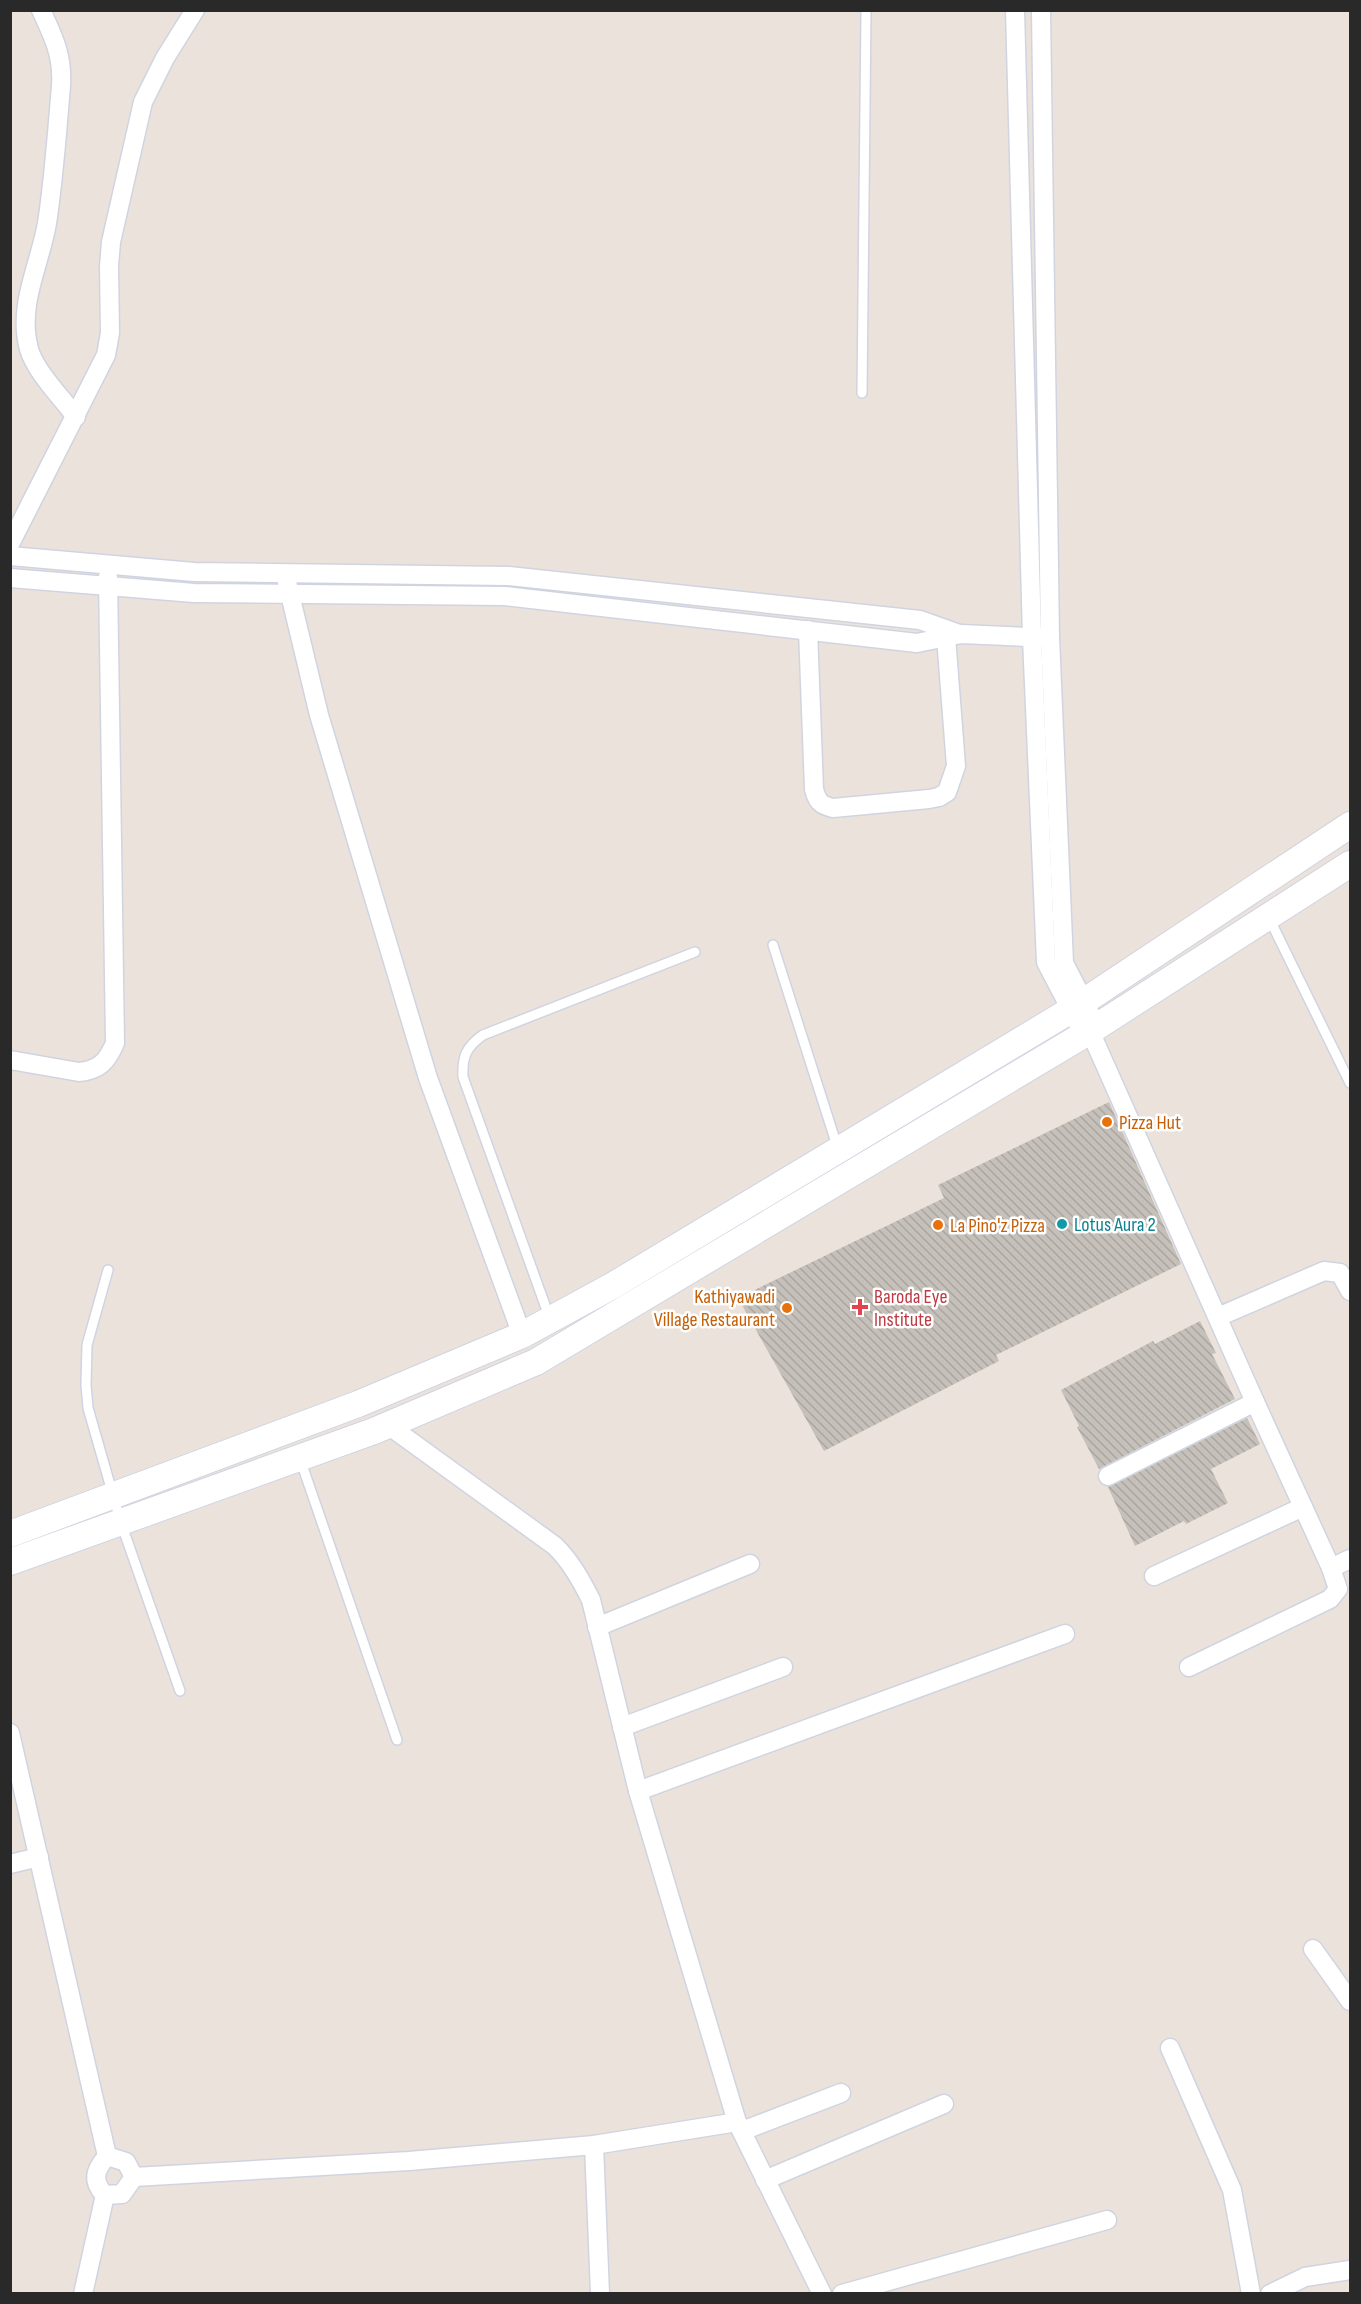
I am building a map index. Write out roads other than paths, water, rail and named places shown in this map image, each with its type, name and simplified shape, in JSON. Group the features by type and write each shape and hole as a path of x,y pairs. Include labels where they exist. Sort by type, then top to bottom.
{"main road":[{"path":"10,1534 358,1404 522,1335 612,1286 1077,1006 1350,825"},
{"path":"10,1562 388,1425 536,1362 1090,1031 1350,864"}],"street":[{"path":"41,10 59,50 62,86 47,222 31,281 25,322 29,350 37,367 76,417"},
{"path":"10,544 106,355 110,333 108,287 111,242 143,102 165,58 195,10"},
{"path":"1015,10 1032,639 1046,962 1077,1006 1090,1031 1331,1568 1338,1589 1330,1599 1189,1667"},
{"path":"1041,10 1050,639 1064,963 1077,1006"},
{"path":"10,556 194,572 509,576 920,620 953,636"},
{"path":"10,1060 79,1072 90,1071 101,1067 110,1057 115,1044 109,563"},
{"path":"285,574 319,715 428,1078 522,1335"},
{"path":"10,578 194,593 505,596 917,643 953,636 1050,639"},
{"path":"808,630 814,789 816,800 822,805 833,808 929,799 947,792 956,766 953,636"},
{"path":"1218,1317 1324,1271 1340,1273 1350,1291"},
{"path":"1108,1476 1255,1402"},
{"path":"388,1425 555,1546 568,1560 591,1600 638,1791 739,2127 822,2294"},
{"path":"1154,1576 1303,1507"},
{"path":"1331,1568 1350,1559"},
{"path":"597,1627 750,1564"},
{"path":"638,1791 1065,1634"},
{"path":"622,1727 783,1667"},
{"path":"10,1733 107,2156"},
{"path":"10,1864 39,1857"},
{"path":"1313,1949 1348,1993"},
{"path":"1170,2048 1232,2190 1251,2294"},
{"path":"134,2177 409,2161 594,2145 739,2127 841,2093"},
{"path":"765,2180 944,2104"},
{"path":"594,2145 600,2294"},
{"path":"107,2156 126,2162 134,2177"},
{"path":"107,2156 99,2166 96,2176 97,2187 105,2195 122,2194 134,2177"},
{"path":"83,2294 105,2195"},
{"path":"842,2294 1107,2220"},
{"path":"1270,2294 1305,2277 1350,2270"}],"lane":[{"path":"862,393 866,10"},
{"path":"1268,917 1350,1083"},
{"path":"773,945 838,1150"},
{"path":"550,1320 464,1077 462,1064 465,1052 472,1042 483,1035 694,952"},
{"path":"108,1270 87,1345 88,1408 121,1523 180,1691"},
{"path":"300,1458 397,1740"}],"place":[{"name":"Pizza Hut","path":"1107,1122"},
{"name":"Lotus Aura 2","path":"1062,1224"},
{"name":"La Pino'z Pizza","path":"938,1225"},
{"name":"Baroda Eye Institute","path":"860,1307"},
{"name":"Kathiyawadi Village Restaurant","path":"787,1308"}]}
